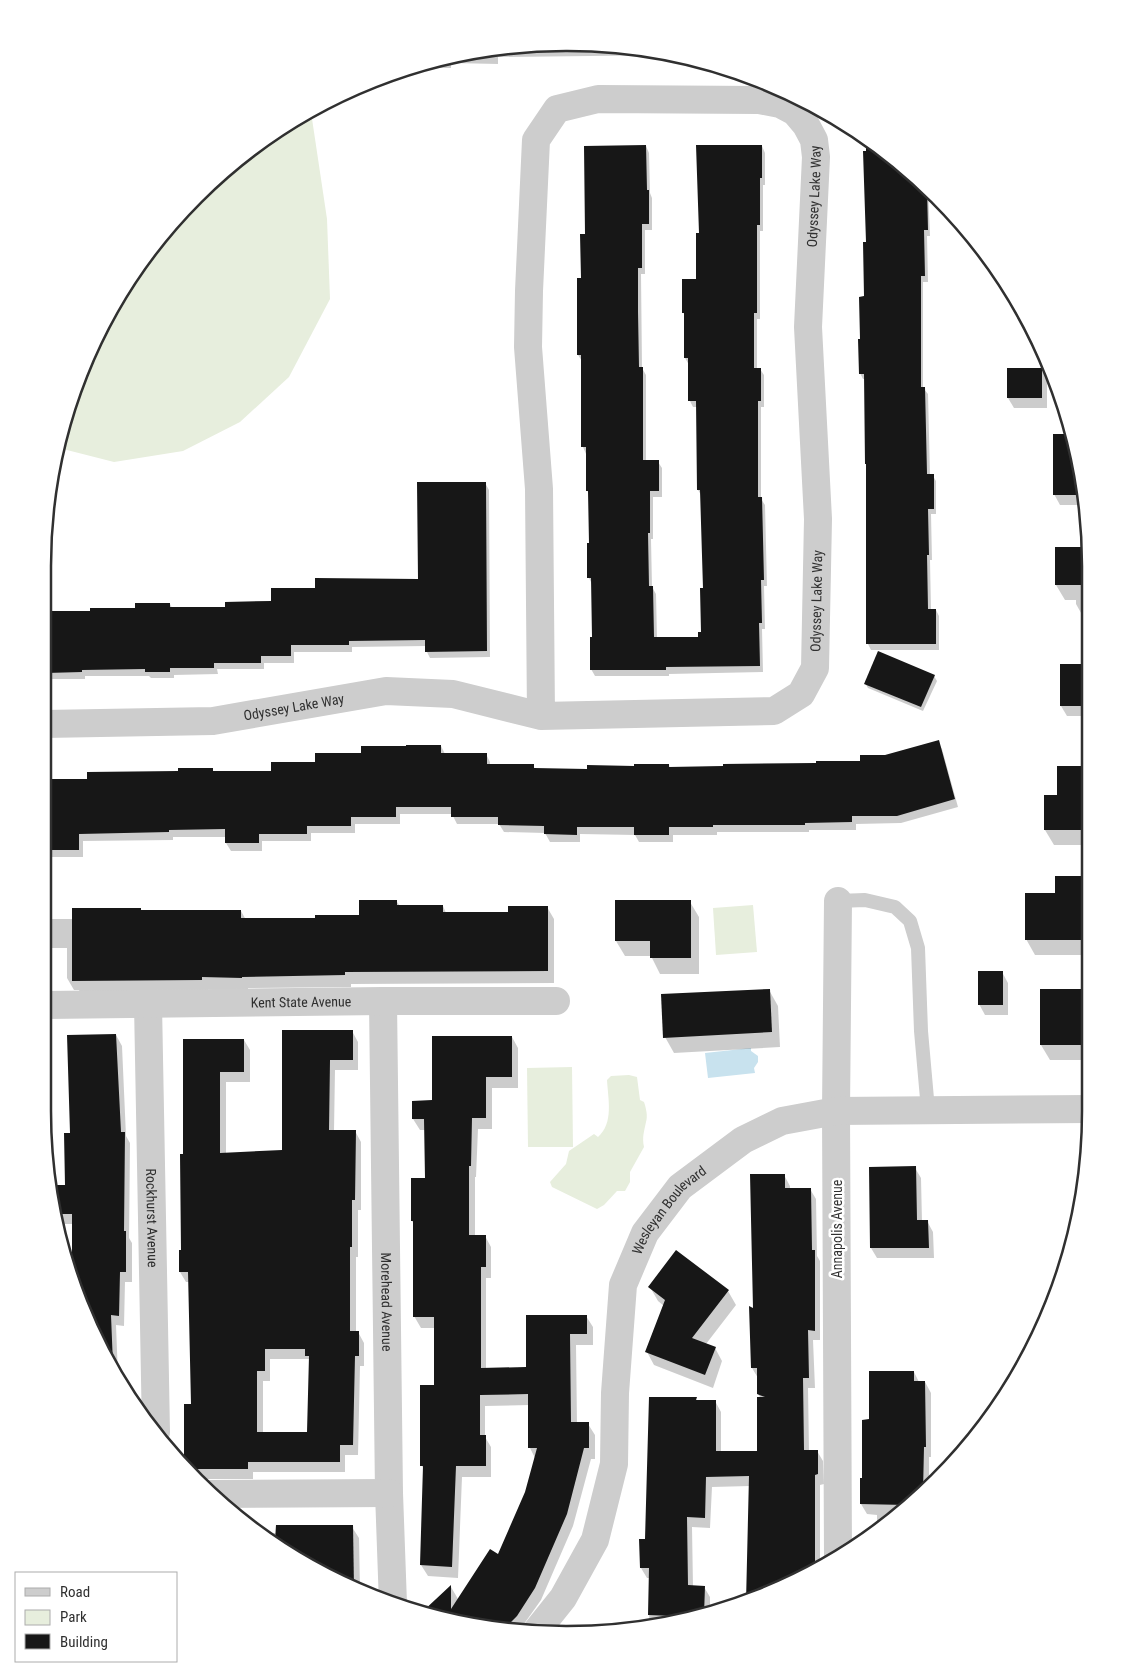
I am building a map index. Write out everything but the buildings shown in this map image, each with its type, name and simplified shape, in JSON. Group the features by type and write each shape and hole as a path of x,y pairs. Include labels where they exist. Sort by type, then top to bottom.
{"street":[{"name":"Odyssey Lake Way","path":"51,724 213,721 386,691 453,694 541,716 774,711 801,694 815,668 818,518 808,327 816,157 814,140 806,125 796,112 780,104 759,100 598,99 557,109 536,140 528,347 539,489 541,716"},
{"name":"Annapolis Avenue","path":"838,902 836,1110 838,1548"},
{"name":"Morehead Avenue","path":"383,1001 392,1595"},
{"name":"Kent State Avenue","path":"51,1005 556,1001"},
{"name":"Rockhurst Avenue","path":"148,1004 156,1421"},
{"name":"Wesleyan Boulevard","path":"541,1625 563,1598 595,1540 614,1464 615,1393 623,1285 645,1234 680,1187 743,1140 782,1121 836,1110 1082,1108"},
{"path":"223,1494 389,1493"}],"lane":[{"path":"838,902 865,900 895,907 910,921 918,948 921,1031 928,1110"}],"green space":[{"path":"312,118 327,219 330,299 289,377 240,422 183,451 114,462 65,450 90,369 120,309 158,253 202,202 253,158 280,138"},
{"path":"753,905 757,952 716,955 713,908"},
{"path":"572,1067 573,1147 528,1147 527,1068"},
{"path":"629,1075 637,1077 640,1100 644,1102 646,1109 647,1120 643,1137 644,1147 630,1172 630,1182 625,1191 617,1191 604,1205 597,1209 552,1187 550,1182 566,1164 569,1151 594,1134 598,1137 603,1131 609,1110 607,1080 611,1076"}],"water":[{"path":"751,1048 751,1051 758,1056 758,1062 754,1068 755,1073 708,1078 705,1053"}]}
